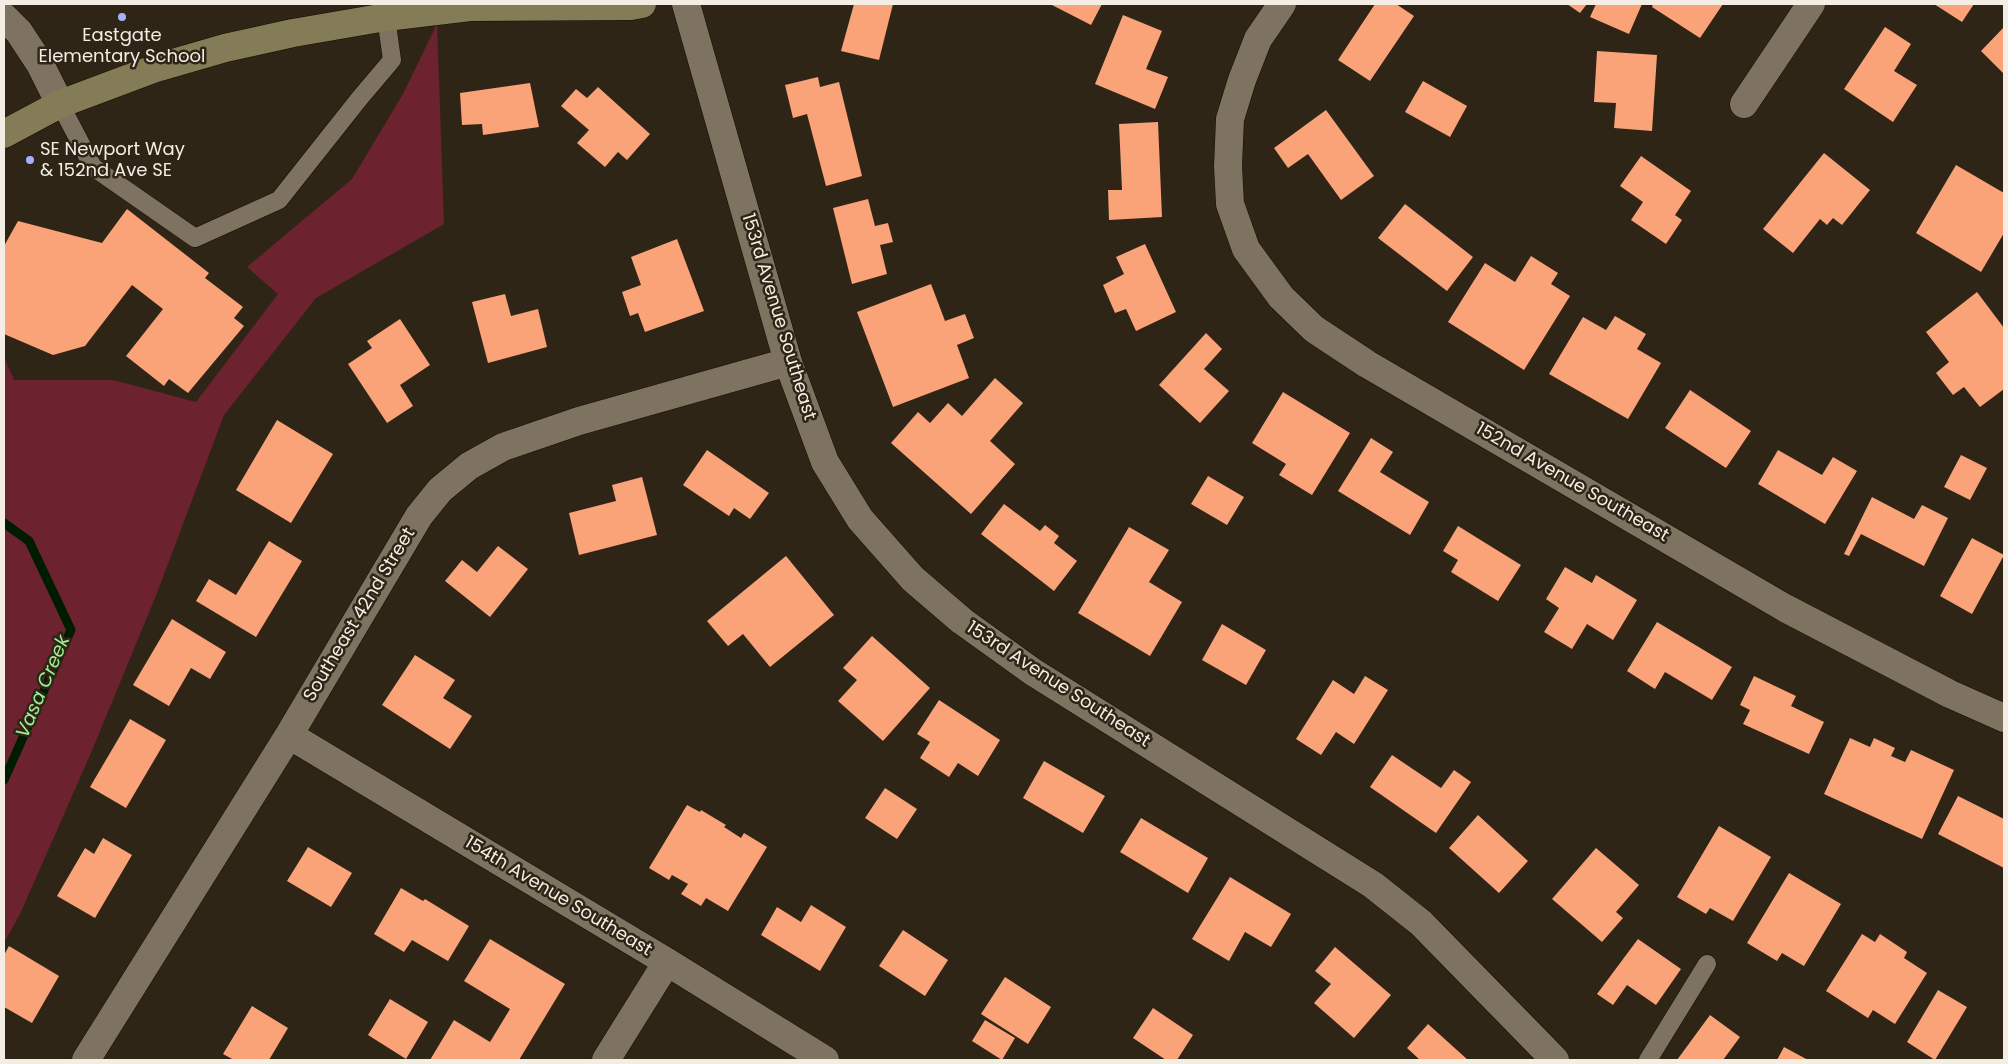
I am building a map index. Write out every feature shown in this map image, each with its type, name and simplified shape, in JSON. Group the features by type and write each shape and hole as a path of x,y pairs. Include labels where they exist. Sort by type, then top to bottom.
{"main road":[{"path":"4,134 60,104 156,68 225,48 371,14 470,6 631,6 642,4"}],"street":[{"name":"153rd Avenue Southeast","path":"686,4 788,362 825,462 860,520 913,579 962,621 1033,672 1373,884 1421,923 1555,1060"},
{"name":"152nd Avenue Southeast","path":"1282,4 1258,39 1242,80 1230,119 1228,166 1230,204 1246,249 1281,296 1314,329 1367,364 1785,608 1950,694 2004,718"},
{"path":"1744,104 1811,4"},
{"path":"4,17 19,32 40,64 60,104"},
{"name":"Southeast 42nd Street","path":"86,1060 289,736 419,516 440,490 469,466 503,447 579,421 788,362"},
{"name":"154th Avenue Southeast","path":"289,736 667,962 826,1060"},
{"path":"606,1060 667,962"}],"lane":[{"path":"60,104 94,167 195,238 278,200 392,60 371,14"},
{"path":"1648,1060 1707,964"}],"shaded area":[{"path":"437,24 444,224 316,298 224,415 157,593 91,753 20,914 4,943 4,357 14,380 113,380 196,402 278,294 247,267 352,179 403,94"}],"building":[{"path":"854,4 893,4 879,60 841,51"},
{"path":"1050,4 1102,4 1091,25"},
{"path":"1375,4 1396,4 1414,16 1370,81 1338,60"},
{"path":"1567,4 1587,4 1580,13"},
{"path":"1596,4 1642,4 1629,34 1590,17"},
{"path":"1653,4 1723,4 1700,38 1652,7"},
{"path":"1934,4 1974,4 1962,22"},
{"path":"1123,15 1162,31 1146,69 1168,77 1155,109 1095,84"},
{"path":"1885,27 1911,44 1894,71 1917,85 1893,122 1844,89"},
{"path":"2004,27 2004,74 1981,51"},
{"path":"1597,51 1657,55 1652,131 1614,128 1616,103 1594,102"},
{"path":"818,77 820,87 839,82 862,176 826,186 807,114 793,118 785,85"},
{"path":"1423,81 1467,106 1450,137 1405,112"},
{"path":"530,83 539,127 483,135 482,124 462,125 460,93"},
{"path":"598,87 650,134 627,160 618,152 605,167 577,143 589,130 561,106 576,89 587,98"},
{"path":"1326,110 1374,176 1341,200 1308,154 1288,168 1274,148"},
{"path":"1158,122 1162,217 1109,220 1108,190 1122,190 1119,124"},
{"path":"1824,153 1870,190 1842,225 1833,218 1827,225 1820,219 1793,253 1763,229"},
{"path":"1641,156 1691,191 1675,215 1682,220 1666,244 1631,220 1643,202 1620,186"},
{"path":"1956,165 2004,193 2004,233 1981,272 1916,233"},
{"path":"868,199 875,226 888,223 893,242 880,245 887,274 852,284 833,208"},
{"path":"1405,204 1473,257 1447,291 1378,238"},
{"path":"127,209 209,273 205,278 243,307 234,318 244,326 188,393 169,379 164,386 126,356 163,309 132,285 85,346 53,355 4,334 4,246 18,221 102,243"},
{"path":"677,239 704,311 645,332 638,313 630,316 622,292 641,285 631,257"},
{"path":"1145,244 1176,312 1136,331 1126,309 1115,313 1103,285 1124,274 1116,257"},
{"path":"1531,256 1558,273 1551,284 1570,296 1524,370 1448,322 1485,263 1515,282"},
{"path":"931,284 945,321 965,314 974,338 957,345 969,378 893,407 857,312"},
{"path":"1977,292 2004,328 2004,389 1980,407 1964,387 1953,395 1936,373 1949,362 1926,332"},
{"path":"505,294 511,316 538,309 547,347 488,363 472,302"},
{"path":"1615,316 1646,334 1637,349 1661,363 1628,419 1549,374 1583,317 1606,330"},
{"path":"400,319 430,365 400,385 413,406 387,423 348,364 372,348 367,341"},
{"path":"1206,333 1222,349 1204,369 1229,391 1200,423 1159,385"},
{"path":"995,378 1023,403 990,441 1015,464 971,514 891,443 918,412 930,423 948,403 962,416"},
{"path":"1690,390 1751,431 1726,468 1665,428"},
{"path":"1283,392 1350,433 1312,495 1279,475 1286,464 1252,443"},
{"path":"277,420 333,454 291,523 236,490"},
{"path":"1371,438 1393,452 1380,472 1429,502 1410,535 1338,491"},
{"path":"707,450 769,493 750,519 734,508 729,516 683,485"},
{"path":"1778,450 1822,475 1833,457 1857,471 1825,524 1758,484"},
{"path":"1961,455 1987,468 1970,500 1944,487"},
{"path":"1208,476 1244,497 1227,525 1191,504"},
{"path":"642,477 657,535 579,555 569,513 616,501 612,485"},
{"path":"1872,497 1914,519 1922,505 1948,518 1924,566 1861,534 1849,556 1844,554"},
{"path":"1004,504 1040,531 1045,525 1059,536 1054,543 1077,561 1054,591 981,534"},
{"path":"1458,526 1521,565 1498,601 1451,572 1458,560 1443,551"},
{"path":"1129,527 1169,550 1149,582 1182,602 1150,656 1078,613"},
{"path":"1972,538 2004,555 1972,614 1940,596"},
{"path":"269,541 302,561 256,637 196,601 209,579 236,595"},
{"path":"498,546 528,569 490,617 445,581 462,560 477,572"},
{"path":"786,556 834,615 770,667 743,634 728,646 707,621"},
{"path":"1565,567 1592,583 1596,575 1637,600 1613,640 1587,624 1572,649 1544,632 1559,608 1546,599"},
{"path":"172,619 226,652 210,679 191,668 169,706 133,685"},
{"path":"1657,622 1732,667 1712,700 1665,672 1655,689 1627,671"},
{"path":"1222,624 1266,650 1246,685 1202,660"},
{"path":"872,636 930,688 883,741 838,701 857,680 843,668"},
{"path":"415,655 455,680 443,698 472,716 450,749 382,705"},
{"path":"1365,676 1388,690 1354,744 1336,732 1321,755 1296,739 1333,680 1354,694"},
{"path":"1754,676 1796,696 1791,706 1824,722 1809,754 1743,724 1750,710 1740,705"},
{"path":"939,700 1000,740 978,776 958,763 949,777 920,758 930,742 917,734"},
{"path":"130,719 166,740 126,808 90,787"},
{"path":"1850,738 1870,747 1874,738 1895,748 1891,756 1905,762 1911,750 1954,770 1922,839 1824,794"},
{"path":"1392,755 1441,788 1454,770 1471,782 1436,833 1370,787"},
{"path":"1044,761 1105,796 1083,833 1023,798"},
{"path":"885,788 917,809 897,839 865,818"},
{"path":"1958,796 2004,819 2004,868 1938,834"},
{"path":"687,805 700,812 701,810 726,825 724,827 741,838 744,833 767,847 728,911 706,898 701,906 681,894 688,884 672,875 669,880 649,868"},
{"path":"1478,815 1528,861 1499,893 1449,848"},
{"path":"1141,818 1208,858 1188,893 1120,852"},
{"path":"1719,826 1771,857 1733,921 1710,908 1706,914 1677,897"},
{"path":"103,838 132,855 95,918 57,896 85,848 94,854"},
{"path":"308,847 352,873 331,907 287,881"},
{"path":"1596,848 1639,885 1616,912 1623,918 1602,942 1552,899"},
{"path":"1789,873 1841,904 1804,966 1782,953 1777,961 1747,943"},
{"path":"1230,877 1291,914 1271,947 1245,932 1229,961 1192,939"},
{"path":"401,888 423,901 425,899 469,926 448,961 412,940 404,952 374,934"},
{"path":"811,905 846,927 820,971 761,935 777,907 801,922"},
{"path":"903,930 948,960 925,996 879,966"},
{"path":"1862,934 1875,942 1880,934 1907,952 1904,958 1927,973 1895,1024 1873,1010 1868,1018 1826,991"},
{"path":"490,939 565,984 519,1060 430,1060 454,1020 490,1042 510,1009 464,981"},
{"path":"1638,939 1681,969 1656,1005 1627,985 1613,1005 1597,994"},
{"path":"9,946 59,976 32,1023 4,1007 4,955"},
{"path":"1335,947 1391,995 1354,1038 1314,1003 1331,984 1315,971"},
{"path":"1005,977 1051,1007 1028,1044 981,1014"},
{"path":"1938,990 1967,1007 1935,1060 1907,1042"},
{"path":"390,999 428,1022 406,1059 368,1035"},
{"path":"252,1006 288,1028 269,1060 234,1060 223,1054"},
{"path":"1153,1008 1193,1035 1177,1060 1166,1060 1133,1038"},
{"path":"1710,1015 1740,1037 1723,1060 1677,1060"},
{"path":"985,1020 1015,1038 1002,1060 972,1041"},
{"path":"1428,1024 1468,1060 1420,1060 1407,1048"},
{"path":"1784,1047 1808,1060 1777,1060"}],"waterway":[{"name":"Vasa Creek","path":"4,523 29,541 71,630 4,780"}],"place":[{"name":"Eastgate Elementary School","path":"122,17"},
{"name":"SE Newport Way & 152nd Ave SE","path":"30,160"}]}
